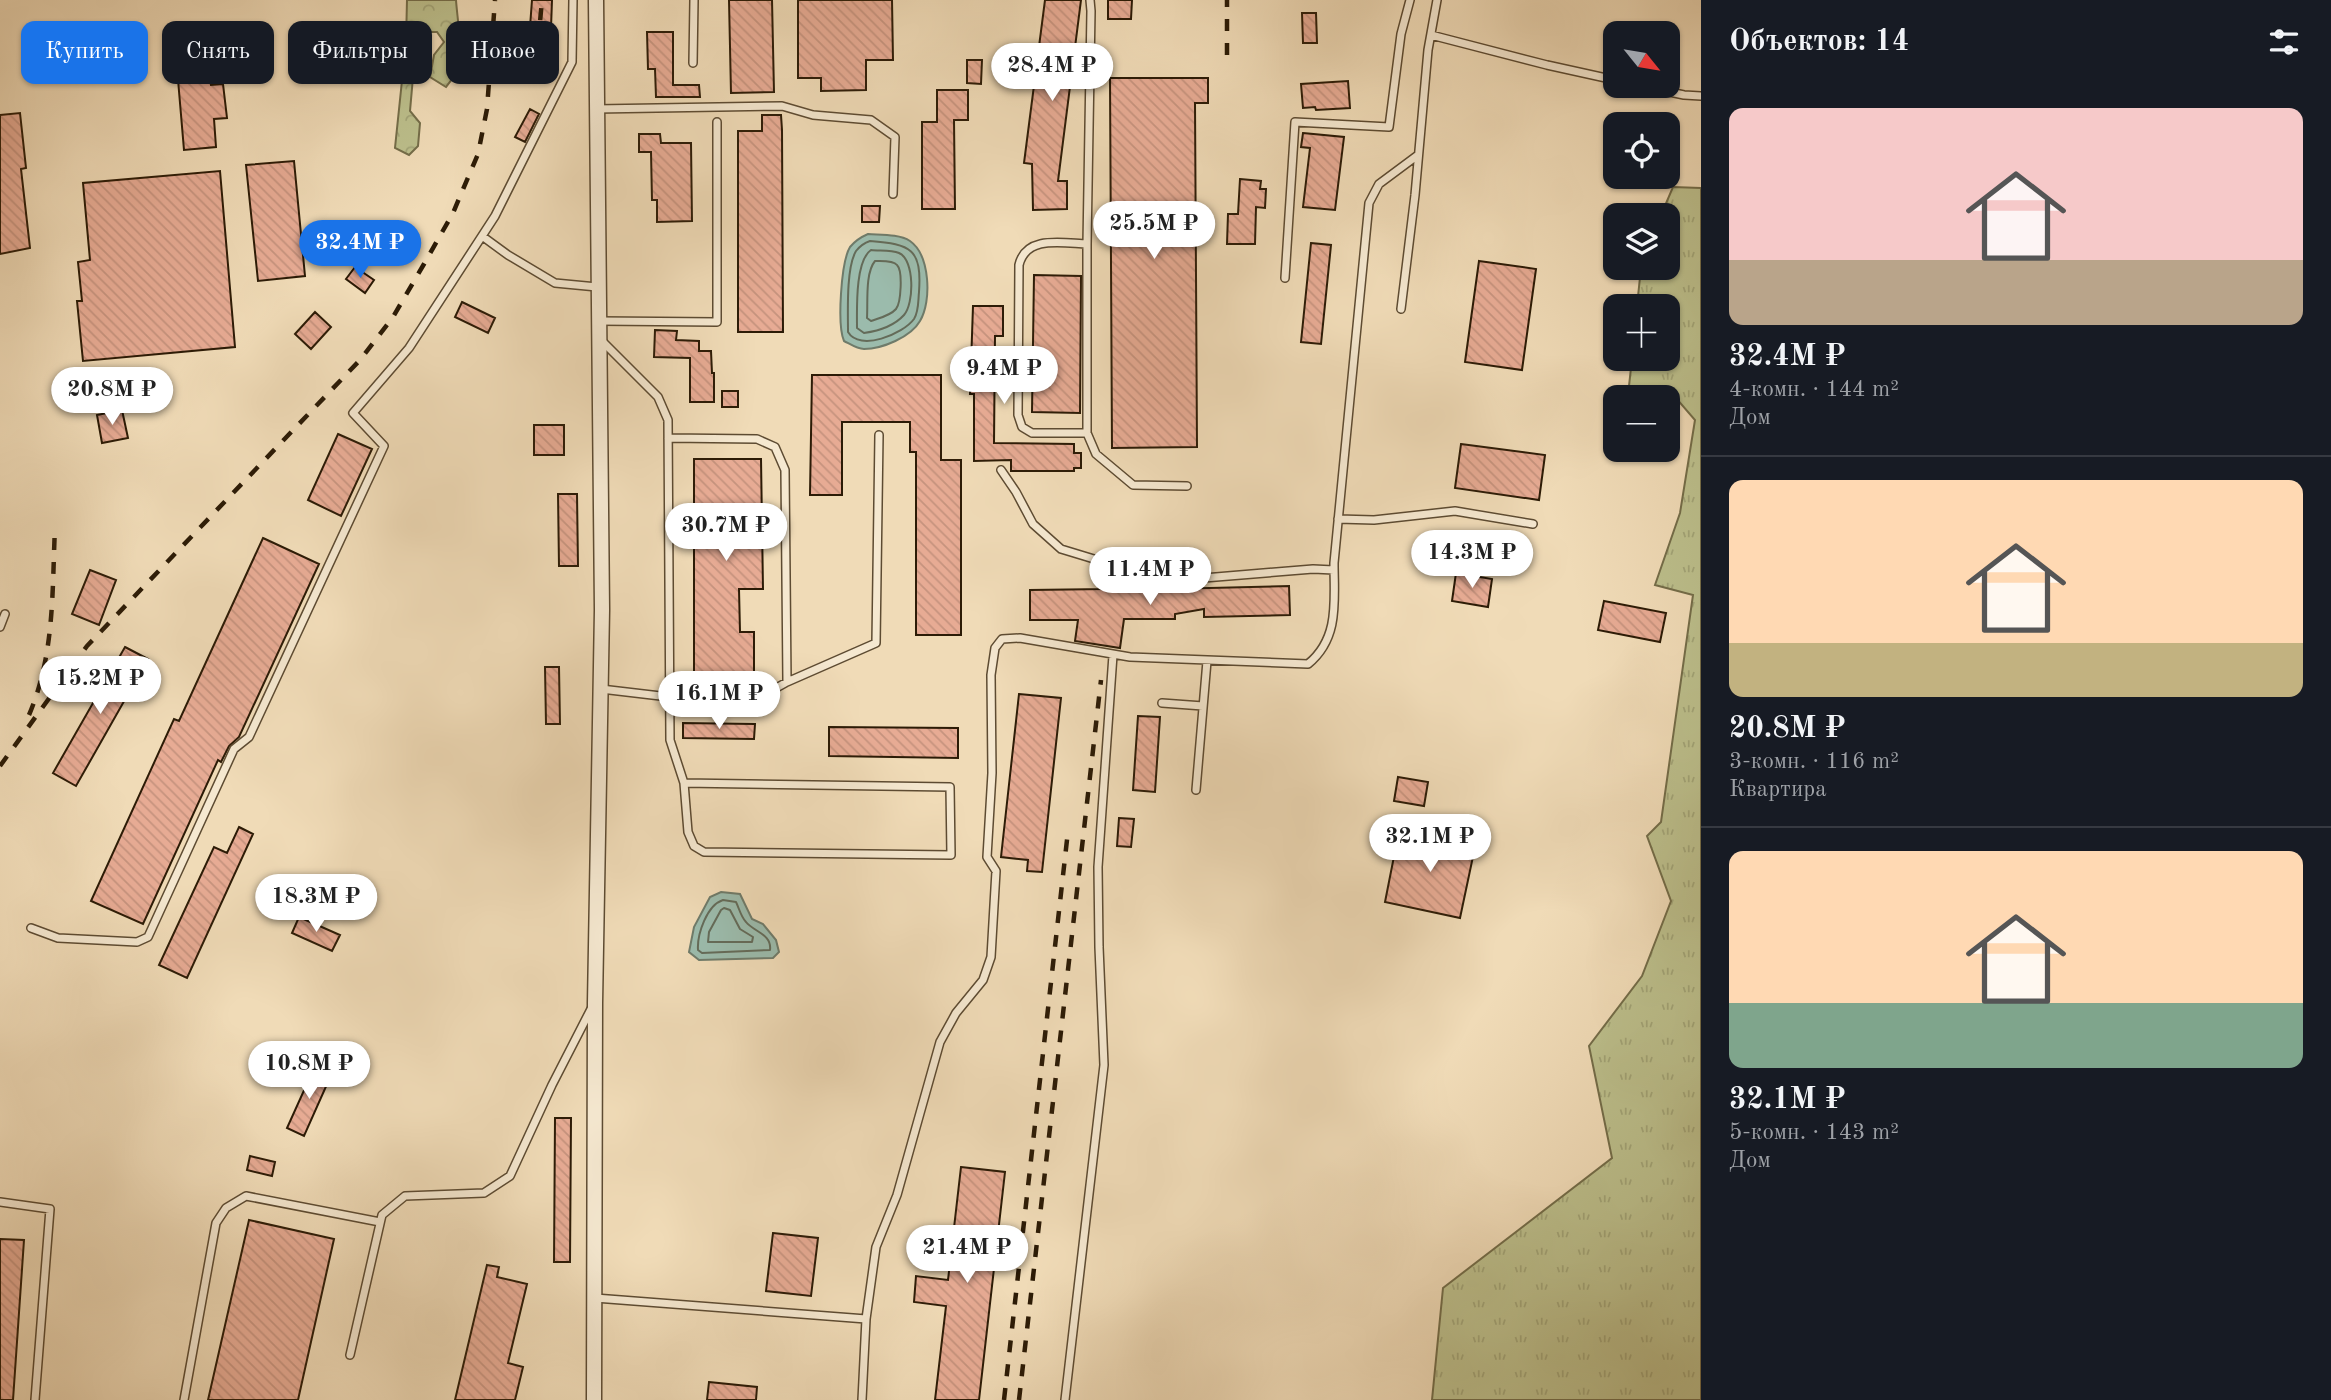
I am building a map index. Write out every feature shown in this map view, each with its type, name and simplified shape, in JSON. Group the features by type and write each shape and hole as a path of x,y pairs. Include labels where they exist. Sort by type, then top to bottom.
{"street":[{"path":"594,1400 595,1003 602,610 596,0"}],"lane":[{"path":"31,928 58,938 137,942 148,937 233,750 249,737 384,446 353,413 410,348 495,216 572,62 573,0"},
{"path":"693,63 694,0"},
{"path":"1090,0 1087,433 1096,454 1133,485 1187,486"},
{"path":"1285,278 1295,122 1388,127 1401,34 1409,0"},
{"path":"1401,310 1437,0"},
{"path":"1431,34 1603,77"},
{"path":"1680,94 1701,96"},
{"path":"596,109 782,107 813,116 871,120 895,136 893,194"},
{"path":"598,321 718,322 716,122"},
{"path":"862,1400 866,1319 876,1247 897,1195 940,1042 956,1013 983,980 991,957 996,871 988,857 992,773 991,676 995,648 1002,639 1020,638 1113,655 1207,661 1308,664 1317,656 1327,643 1334,611 1338,519 1369,203 1379,184 1418,155"},
{"path":"482,236 555,283 597,287"},
{"path":"1087,244 1047,243 1031,247 1021,254 1018,265 1018,415 1022,427 1032,433 1087,433"},
{"path":"598,338 658,397 668,420 670,740 684,783 688,832 694,846 704,852 951,855 950,787 684,783"},
{"path":"600,689 669,697 760,698 788,682 876,643 879,435"},
{"path":"668,438 757,439 775,447 785,470 788,682"},
{"path":"1001,470 1033,524 1061,549 1117,566 1204,578 1313,569 1334,570"},
{"path":"1338,519 1374,520 1455,511 1532,523"},
{"path":"0,627 5,614"},
{"path":"1065,1400 1104,1065 1098,867 1113,655"},
{"path":"1196,790 1207,661"},
{"path":"1162,703 1203,706"},
{"path":"350,1355 382,1215 405,1196 484,1193 510,1175 552,1085 595,1003"},
{"path":"184,1400 216,1223 226,1209 246,1196 380,1222"},
{"path":"0,1202 50,1209 34,1400"},
{"path":"595,1298 866,1319"}],"green space":[{"path":"407,0 456,0 458,21 446,21 446,84 448,84 446,87 432,78 434,55 444,42 437,32 432,32 432,21 406,21"},
{"path":"402,84 412,84 410,111 420,123 418,146 409,155 395,148"},
{"path":"1701,188 1701,1400 1432,1400 1443,1288 1612,1158 1589,1046 1642,976 1671,901 1647,836 1661,822 1693,595 1655,585 1680,513 1695,420 1680,403 1680,385 1629,385 1631,371 1680,371 1680,294 1638,294 1640,280 1680,280 1680,203 1666,203 1672,189"}],"water":[{"path":"868,234 895,236 910,241 922,257 927,291 924,312 916,327 887,344 864,349 844,341 840,308 842,279 850,247"},
{"path":"721,892 740,894 752,919 763,924 776,940 779,952 773,958 699,960 689,952 694,927 710,897"}],"building":[{"path":"532,0 552,0 551,21 530,21"},
{"path":"729,0 772,0 774,92 731,93"},
{"path":"798,0 892,0 893,60 866,60 866,90 821,91 821,78 798,78"},
{"path":"1045,0 1081,0 1058,181 1067,181 1067,209 1033,210 1032,164 1024,163"},
{"path":"1108,0 1132,0 1131,19 1108,19"},
{"path":"1302,13 1316,13 1317,43 1303,43"},
{"path":"647,32 673,32 673,85 699,85 700,97 656,97 655,69 648,69"},
{"path":"967,60 982,60 981,84 967,83"},
{"path":"1110,78 1208,78 1208,103 1195,103 1197,447 1112,448"},
{"path":"1348,81 1350,108 1303,108 1301,84"},
{"path":"178,84 223,84 227,118 214,119 216,147 184,150"},
{"path":"937,90 968,90 968,120 954,120 955,209 922,209 922,122 937,122"},
{"path":"530,109 539,114 525,142 515,137"},
{"path":"20,113 26,168 21,169 30,248 0,254 0,115"},
{"path":"762,115 781,115 783,332 738,332 738,131 762,131"},
{"path":"1303,133 1344,137 1335,210 1303,207 1310,148 1301,147"},
{"path":"639,134 660,134 661,143 691,143 692,221 657,222 657,200 652,200 651,152 639,152"},
{"path":"294,161 305,276 258,281 246,165"},
{"path":"220,171 235,347 83,361 77,301 82,301 78,262 90,260 83,183"},
{"path":"1240,179 1261,181 1260,189 1266,189 1265,208 1256,207 1255,244 1227,244 1228,214 1238,214"},
{"path":"862,206 880,206 879,222 862,222"},
{"path":"1311,243 1331,245 1321,344 1301,342"},
{"path":"1479,261 1536,269 1522,370 1465,362"},
{"path":"355,267 374,280 365,293 346,279"},
{"path":"1034,275 1081,276 1080,413 1032,412"},
{"path":"462,302 495,318 488,333 455,317"},
{"path":"973,306 1003,306 1003,336 995,336 994,443 1074,444 1074,453 1081,453 1081,468 1074,468 1074,471 1011,471 1011,460 974,461 974,394 970,394"},
{"path":"315,312 331,327 311,349 295,334"},
{"path":"655,330 677,331 676,340 699,341 699,351 711,351 714,402 690,402 690,358 654,357"},
{"path":"812,375 941,375 941,460 961,460 961,635 916,635 916,452 910,452 910,422 842,422 842,495 810,495"},
{"path":"722,391 738,391 738,407 722,407"},
{"path":"122,410 128,438 102,443 97,415"},
{"path":"534,425 564,425 564,455 534,455"},
{"path":"338,434 372,449 341,516 308,500"},
{"path":"1461,444 1545,455 1539,500 1455,488"},
{"path":"694,459 761,459 763,589 739,589 740,632 754,632 754,678 694,678"},
{"path":"558,494 577,494 578,566 559,566"},
{"path":"263,538 319,564 239,737 229,746 221,762 218,760 143,924 91,901 174,719 179,721"},
{"path":"90,570 116,580 99,625 72,614"},
{"path":"1456,573 1492,579 1488,607 1452,601"},
{"path":"1126,582 1126,590 1289,586 1290,615 1204,617 1204,609 1175,614 1175,619 1124,619 1120,648 1075,641 1078,620 1030,620 1030,590 1106,589 1107,583"},
{"path":"1604,601 1666,613 1660,642 1598,630"},
{"path":"125,647 148,659 76,786 53,773"},
{"path":"545,667 559,667 560,724 546,724"},
{"path":"1019,694 1061,698 1042,872 1027,871 1028,860 1001,857"},
{"path":"1138,716 1160,717 1155,792 1133,790"},
{"path":"683,723 755,724 754,739 683,738"},
{"path":"829,727 958,728 958,758 829,756"},
{"path":"1398,777 1428,782 1424,806 1394,801"},
{"path":"1119,818 1134,819 1131,847 1117,846"},
{"path":"239,827 253,834 187,978 159,965 214,847 227,853"},
{"path":"1399,831 1475,847 1460,918 1385,902"},
{"path":"299,917 340,935 332,951 292,933"},
{"path":"315,1066 332,1073 304,1136 287,1128"},
{"path":"555,1118 571,1118 570,1262 554,1262"},
{"path":"250,1156 275,1162 272,1176 247,1170"},
{"path":"961,1167 1005,1172 979,1400 935,1400 946,1306 914,1302 916,1276 948,1280"},
{"path":"249,1220 334,1239 298,1400 208,1400"},
{"path":"773,1233 818,1238 811,1296 766,1291"},
{"path":"0,1239 24,1240 13,1400 0,1400"},
{"path":"487,1265 499,1267 497,1277 527,1284 508,1363 523,1367 515,1400 455,1400"},
{"path":"709,1382 757,1387 756,1400 707,1400"}],"railway":[{"path":"0,766 87,646 360,360 393,317 453,213 478,154 487,109 495,0"},
{"path":"540,21 542,0"},
{"path":"1227,0 1227,55"},
{"path":"29,715 44,669 48,646 55,527"},
{"path":"1019,1400 1101,680"},
{"path":"1004,1400 1068,831"}]}
